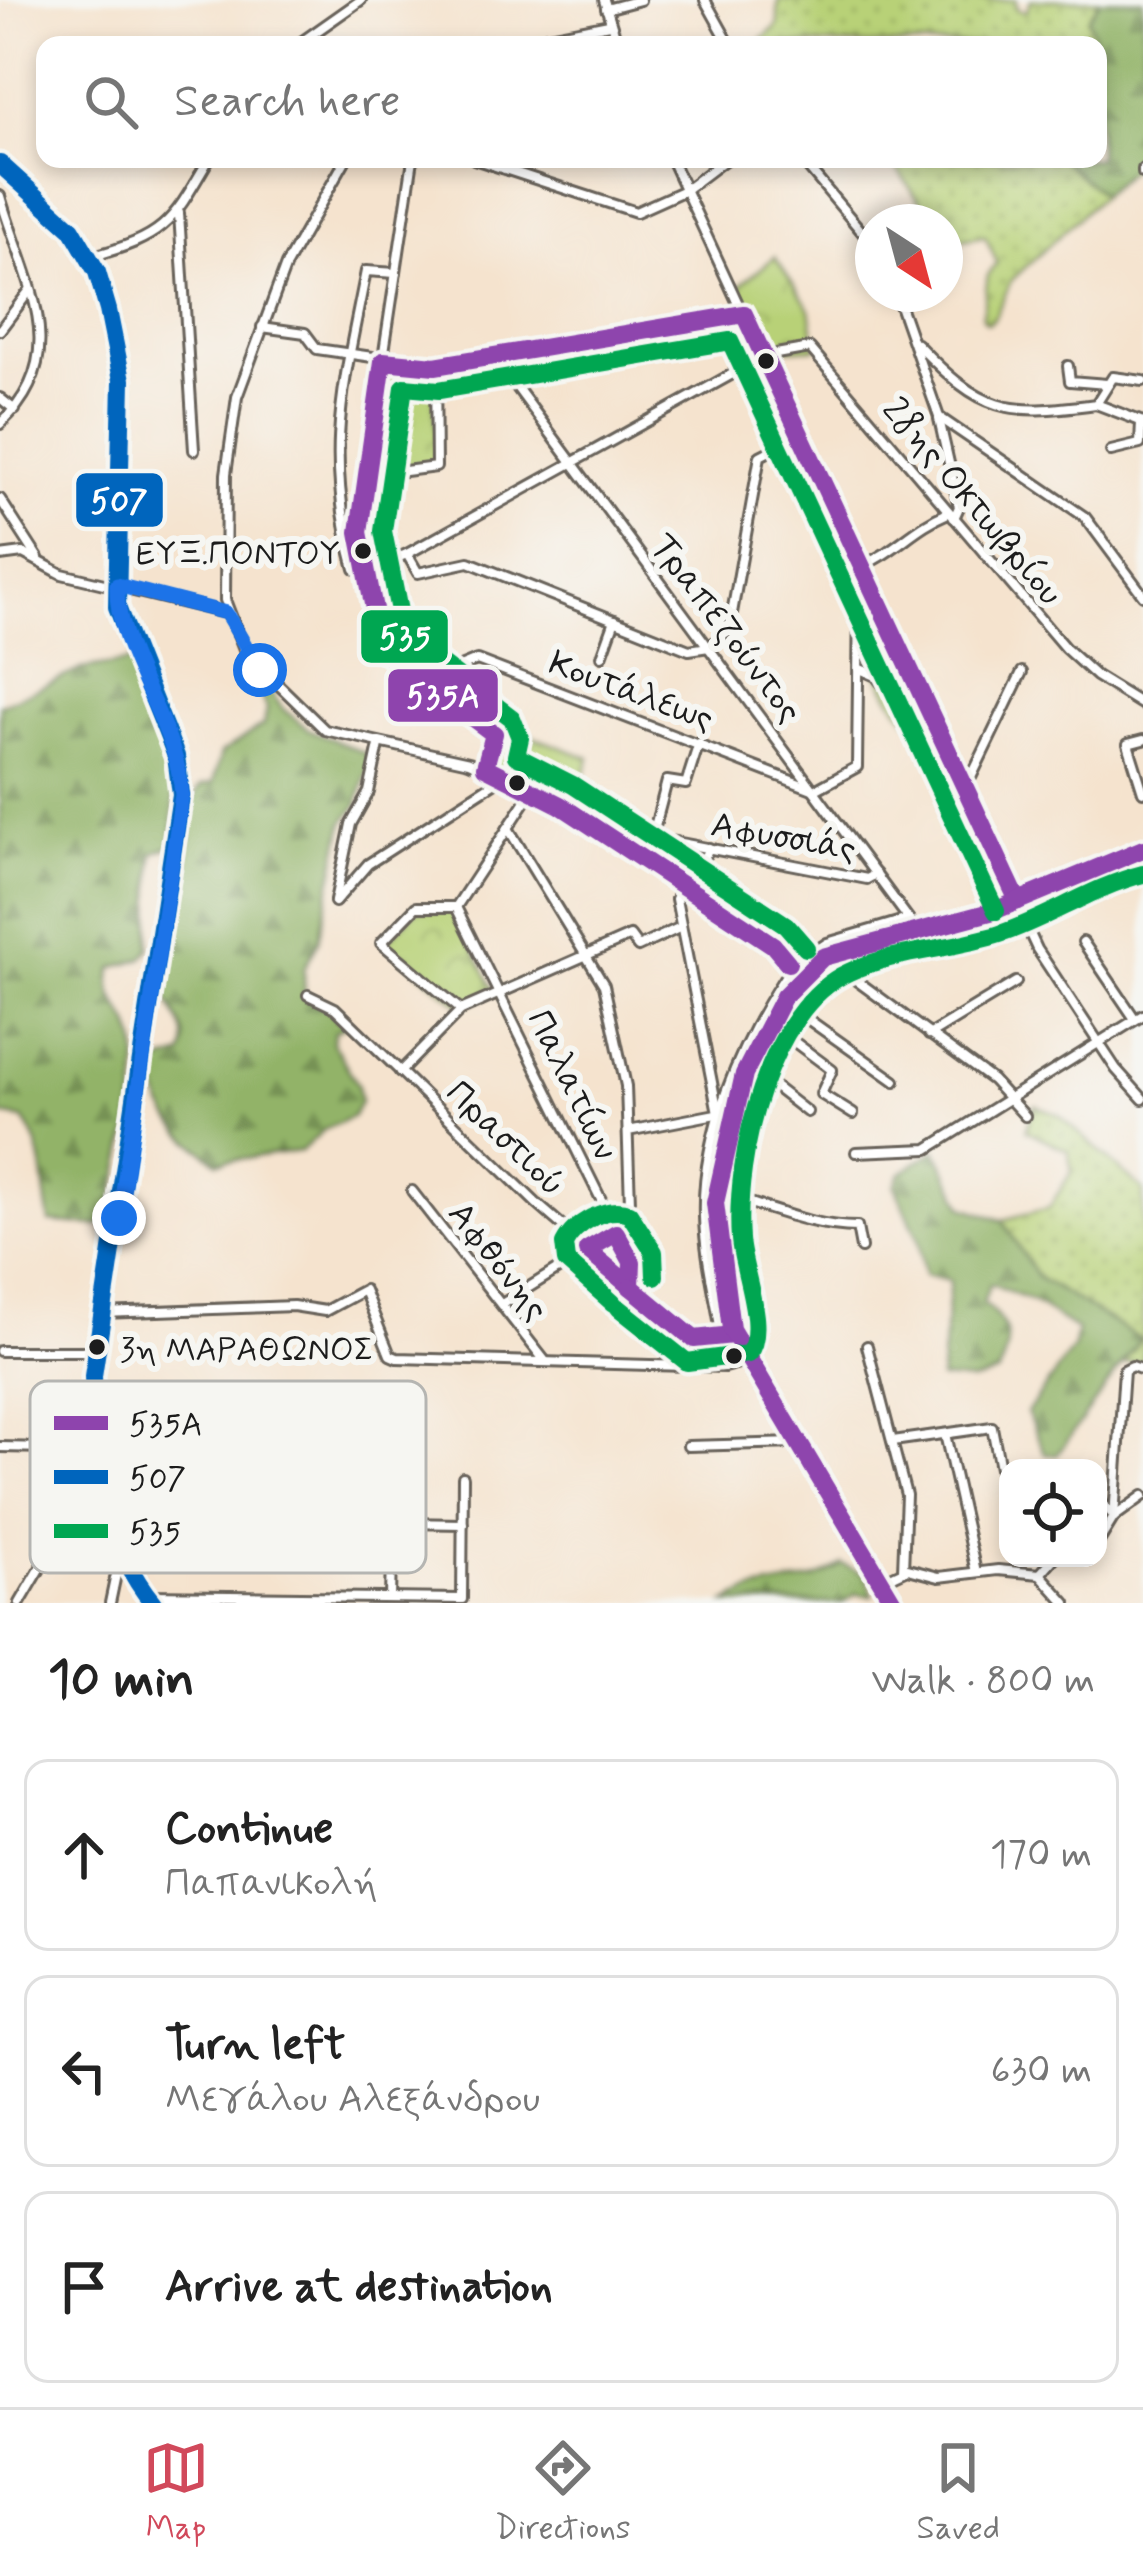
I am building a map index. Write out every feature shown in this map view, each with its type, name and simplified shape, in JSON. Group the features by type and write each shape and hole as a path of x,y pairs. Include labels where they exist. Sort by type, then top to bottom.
{"main road":[{"path":"894,1603 728,1336 716,1193 747,1065 802,968 912,924 1018,901 1143,849"}],"street":[{"path":"310,36 361,0"},
{"path":"614,36 605,4 640,0"},
{"path":"708,2 725,36"},
{"path":"548,36 609,24"},
{"path":"0,164 62,216 90,257 108,310 122,380 117,585 121,622 173,743 182,795 102,1313 97,1381"},
{"path":"90,257 140,241 178,213 204,168"},
{"path":"341,168 286,265 237,397 230,442 226,613 245,652 308,719 337,736 485,767 533,790 802,968 834,940 912,924"},
{"path":"412,168 359,518 363,571 382,650 494,734 496,742 485,767"},
{"path":"502,168 636,212 685,190 714,168"},
{"path":"675,168 1037,949 1097,1041 1142,1097"},
{"path":"809,168 855,224"},
{"path":"0,196 6,236 30,290 42,355 31,389 0,424"},
{"path":"178,213 194,450"},
{"path":"396,273 366,271 334,443 343,532 355,569 363,571 407,554 765,356"},
{"path":"0,330 30,290"},
{"path":"861,566 892,553 918,525 951,515 959,507 939,417 903,312"},
{"path":"262,327 303,332 313,348 434,366 744,314"},
{"path":"916,343 955,381 1009,411 1026,414 1096,404 1142,422 1140,444 1111,452"},
{"name":"28ης Οκτωβρίου","path":"765,356 803,347 817,354 1065,648 1096,676 1143,705"},
{"name":"Τραπεζούντος","path":"503,355 515,385 571,463 912,924"},
{"path":"366,476 436,467 434,366"},
{"path":"1068,366 1070,381 1107,384"},
{"path":"1096,404 1113,377 1143,381"},
{"path":"0,398 15,410"},
{"path":"939,417 1077,511 1138,577 1143,595"},
{"path":"407,554 418,573 469,562 689,650 709,647 729,630 760,456 799,436"},
{"path":"0,499 44,565"},
{"path":"0,556 22,554 62,574 226,613"},
{"path":"815,790 857,767 860,595 868,580"},
{"path":"602,656 615,620"},
{"name":"Κουτάλεως","path":"438,689 448,672 477,660 815,790"},
{"path":"860,669 873,674 928,745 946,754"},
{"path":"964,790 1022,672"},
{"path":"1143,740 1128,744 1127,753 1143,792"},
{"path":"652,838 667,781 686,784 699,742"},
{"path":"379,745 369,792 351,824 335,902 368,864 504,776"},
{"path":"783,775 796,763"},
{"path":"461,1010 381,943 416,907 456,907 533,790"},
{"path":"508,828 589,953 604,986 626,1085 632,1262"},
{"name":"Αφυσσιάς","path":"615,840 618,834 652,838 867,878 876,874"},
{"path":"663,840 778,950 783,998 895,1081"},
{"path":"697,872 709,848"},
{"path":"682,886 676,898 720,1113"},
{"name":"Παλατίων","path":"456,907 632,1262 632,1287"},
{"path":"400,1072 461,1010 631,936 638,947 682,927"},
{"path":"856,1152 928,1149 1139,1017 1083,942"},
{"path":"830,954 845,972 1010,1095 1025,1116"},
{"path":"728,1336 704,1219 720,1113 739,1058 784,978"},
{"path":"929,1036 1016,982"},
{"name":"Πραστιού","path":"308,995 335,1007 587,1250 694,1339 728,1336"},
{"path":"768,1022 832,1070 821,1094 853,1114"},
{"path":"747,1065 807,1112"},
{"path":"628,1131 720,1113"},
{"name":"Αφθόνης","path":"412,1191 546,1362"},
{"path":"716,1193 800,1214 810,1224 857,1227 861,1248"},
{"path":"502,1304 629,1225"},
{"path":"102,1313 292,1306 325,1311 364,1290 389,1355 724,1367 746,1361"},
{"path":"867,1346 906,1495 903,1570"},
{"path":"530,1361 535,1348"},
{"path":"0,1351 97,1351"},
{"path":"1114,1517 1124,1370 1132,1366 1143,1370"},
{"path":"893,1441 992,1427 999,1463"},
{"path":"945,1434 976,1572"},
{"path":"688,1446 798,1443"},
{"path":"0,1447 30,1448"},
{"path":"130,1573 150,1599 462,1599 463,1477"},
{"path":"1107,1528 1114,1517 1143,1496"},
{"path":"1107,1509 1114,1517"},
{"path":"426,1523 463,1524"},
{"path":"1020,1567 1021,1571"},
{"path":"1040,1574 1046,1567"},
{"path":"882,1580 903,1570 937,1576 1021,1571 1040,1574 1066,1603"},
{"path":"20,1603 38,1573"},
{"path":"110,1603 116,1573"},
{"path":"390,1598 391,1573"}],"green space":[{"path":"778,0 1016,0 1017,9 1026,12 1031,0 1100,0 1088,19 1094,36 766,36 778,25"},
{"path":"1100,0 1143,0 1143,158 1102,195 1071,168 1107,168 1107,36 1095,36 1088,19"},
{"path":"896,168 1071,168 1102,195 1011,281 994,319 987,323 982,317 988,275 997,263 985,236 963,240 963,204 921,204"},
{"path":"775,257 810,309 816,348 768,350 738,287"},
{"path":"389,366 432,369 437,456 434,464 370,473"},
{"path":"867,592 934,741 904,715 879,676 865,632"},
{"path":"133,661 161,728 174,796 171,846 153,853 150,949 143,958 113,968 111,979 113,997 135,1036 134,1101 108,1222 96,1226 50,1222 40,1156 31,1131 23,1119 0,1115 0,705 82,669"},
{"path":"257,675 284,710 308,729 372,756 357,806 344,822 319,940 304,969 305,998 322,1003 347,1025 334,1032 333,1043 358,1085 360,1102 353,1116 324,1130 301,1151 218,1162 181,1132 164,1108 158,1063 183,1055 185,1045 183,1029 164,991 185,883 193,799 201,786 213,783 221,753 264,724 267,708 250,677"},
{"path":"490,721 590,758 574,810 491,765 501,743"},
{"path":"417,910 454,910 495,992 462,1007 385,943"},
{"path":"1035,1105 1059,1115 1143,1190 1143,1361 1123,1364 1140,1339 1037,1277 1002,1220 1049,1208 1072,1171 1068,1151 1026,1130"},
{"path":"936,1150 964,1207 1002,1220 1037,1277 1140,1339 1057,1455 1045,1454 1027,1413 1074,1347 1077,1330 1031,1301 990,1284 983,1303 1007,1335 998,1373 972,1382 940,1379 950,1281 924,1275 918,1238 895,1186 901,1173"},
{"path":"842,1564 867,1575 873,1596 856,1594 841,1603 726,1603 754,1591 815,1578"}],"transit line":[{"name":"507","path":"0,164 72,229 97,272 108,310 122,380 117,607 176,756 181,795 93,1381"},
{"name":"535A","path":"788,963 773,945 560,805 485,767 494,734 382,650 359,532 383,361 435,366 744,314 1018,901"},
{"name":"535","path":"806,948 786,925 573,785 516,756 520,738 512,718 404,636 383,531 404,387 439,390 730,341 996,911"},
{"name":"535A","path":"894,1603 731,1329 715,1203 744,1074 784,996 823,957 994,911 1143,849"},
{"name":"535","path":"619,1308 687,1362 748,1354 755,1330 740,1239 743,1168 762,1089 797,1018 821,990 849,972 1000,934 1143,874"},
{"name":"535","path":"613,1303 566,1261 564,1244 583,1223 601,1214 629,1213 654,1252 655,1276"},
{"name":"535A","path":"616,1233 632,1262 631,1287 587,1250 616,1233"},
{"name":"535A","path":"631,1287 694,1339 733,1335"},
{"name":"507","path":"132,1573 153,1603"}],"place":[{"name":"ΕΥΞ.ΠΟΝΤΟΥ","path":"363,551"},
{"name":"3η ΜΑΡΑΘΩΝΟΣ","path":"97,1347"}],"route":[{"path":"119,1218 182,795 173,743 121,622 117,585 226,613 245,652 260,670"}]}
